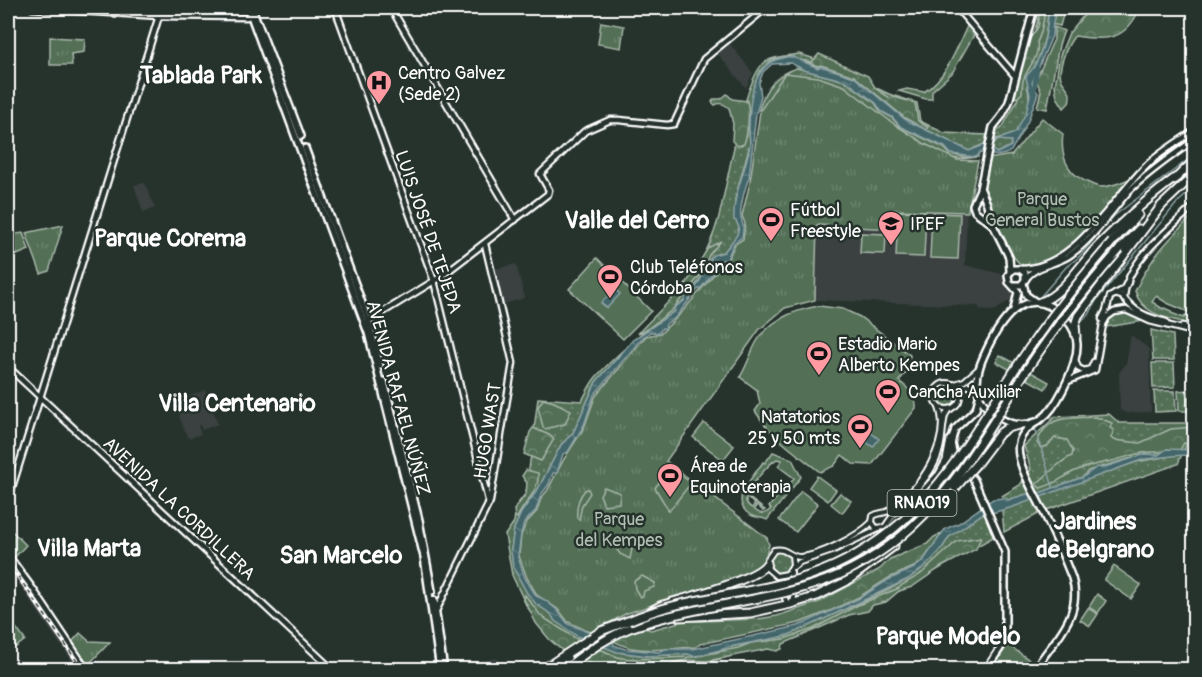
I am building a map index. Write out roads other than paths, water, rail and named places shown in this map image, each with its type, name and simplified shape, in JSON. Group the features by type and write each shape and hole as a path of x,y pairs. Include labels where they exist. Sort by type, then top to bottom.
{"highway":[{"name":"RNA019","path":"564,669 643,615 695,599 766,587 805,577 841,562 873,544 915,510 941,482 1041,330 1073,289 1112,242 1194,161"},
{"name":"RNA019","path":"552,669 572,652 596,637 630,625 682,612 772,597 842,574 870,558 905,533 931,509 957,478 1050,337 1081,295 1120,249 1194,175"},
{"path":"1038,302 1054,296 1110,235 1156,192 1175,178"},
{"path":"1076,336 1075,325 1078,316 1162,205"},
{"path":"916,524 927,517 967,475 1000,433 1007,428 1019,425"},
{"path":"873,544 899,519 942,470 947,461 951,440"},
{"path":"645,623 688,615 740,614 791,604 812,597 852,578 896,544 905,533"},
{"path":"643,615 660,606 744,578 761,570 766,563"},
{"path":"542,669 572,652"},
{"path":"572,669 586,655"}],"main road":[{"path":"32,8 159,16 252,12"},
{"name":"AVENIDA RAFAEL NÚÑEZ","path":"248,8 252,12 367,324 419,520 442,669"},
{"name":"LUIS JOSÉ DE TEJEDA","path":"335,8 434,281 489,504"},
{"path":"391,8 515,220"},
{"path":"367,324 434,281 485,244 549,192 540,174 585,131 610,120 674,124 704,58 763,8"},
{"path":"957,8 1016,76"},
{"path":"992,224 974,208 981,189 993,127 1007,106 1034,8"},
{"path":"8,500 159,16"},
{"path":"1010,271 1048,262 1070,250 1147,164 1194,131"},
{"path":"1013,285 1019,285 1032,272 1056,263 1075,252 1141,180 1165,159 1194,140"},
{"path":"981,189 992,224 1009,257 1025,273 1023,289 1027,296 1058,311 1072,327 1076,336 1075,358 1064,387"},
{"path":"976,200 985,200"},
{"path":"1075,358 1079,370 1086,371 1092,368 1099,326 1109,298 1123,290 1138,263 1150,248 1194,206"},
{"path":"979,213 986,211 987,207"},
{"name":"HUGO WAST","path":"434,615 489,504 513,360 485,244"},
{"path":"986,669 1005,641 1005,552 974,480 954,456 951,440 957,428 976,409 977,380 981,366 995,334 1014,309 1018,296 1008,278 1009,257"},
{"path":"1118,311 1124,306 1128,282"},
{"path":"1114,294 1120,295 1130,307 1148,316 1194,330"},
{"path":"1014,309 1023,304 1038,302"},
{"path":"1108,305 1110,309 1118,311"},
{"path":"1034,669 1070,617 1075,606 1074,585 1046,515 1021,462 1019,451 1022,435 1049,411 1072,378 1090,373 1095,368 1103,322 1108,315 1126,310 1150,321 1194,330"},
{"name":"AVENIDA LA CORDILLERA","path":"8,367 333,669"},
{"path":"978,393 986,407 1009,423 1019,425 1035,423"},
{"path":"8,538 9,556 87,669"}],"street":[{"path":"953,384 963,382 981,366"},
{"path":"792,555 790,580 795,597 791,604 784,600 779,580 768,569 766,563 769,555 777,549 784,549 800,557 831,547 863,532 876,514 889,512 910,492 930,465 936,450 941,418 934,396 936,388 946,382 953,384 960,393"},
{"path":"774,574 783,576 800,562 832,551 885,527 931,471 942,445 945,414 958,403 963,388 968,385 978,393"},
{"path":"938,405 951,409"},
{"path":"882,513 888,521"},
{"path":"872,522 874,527 879,529"}],"water":[{"path":"1049,8 1056,8 1056,12 1052,36 1032,83 1038,93 1028,121 1011,151 1004,155 980,153 976,157 951,154 945,147 901,127 892,117 881,111 876,103 846,81 804,70 791,63 772,64 763,72 759,83 761,96 756,114 749,178 741,209 742,237 734,243 727,259 716,262 716,270 675,318 666,324 665,329 662,328 659,333 650,332 642,338 594,395 584,425 568,452 563,454 557,473 553,473 536,510 524,523 518,557 525,578 536,596 557,610 568,624 625,649 659,652 665,649 693,649 798,626 858,599 888,580 914,568 923,561 945,529 959,523 993,499 1008,500 1036,491 1040,493 1083,477 1097,467 1102,468 1146,454 1158,455 1167,449 1194,450 1194,456 1180,455 1144,459 1013,507 982,514 949,537 941,550 926,566 908,579 786,636 702,655 648,656 617,652 577,636 555,621 551,614 536,604 527,593 513,567 511,550 514,529 561,445 573,433 596,382 633,340 675,311 674,308 684,301 686,295 699,283 713,255 724,252 737,235 739,227 734,220 735,201 750,144 751,99 762,69 779,59 790,57 818,68 821,66 854,77 906,120 969,151 1015,133 1026,113 1030,95 1026,77 1041,52","holes":["998,140 1011,141 1011,146 997,153 993,150 993,143"]},
{"path":"615,289 620,294 607,308 601,303"},
{"path":"863,427 879,439 873,447 857,435"}],"waterway":[{"path":"1034,92 1037,68"},
{"path":"1041,296 1114,216 1194,155"},
{"path":"1081,321 1089,315 1096,301 1177,203 1194,188"},
{"path":"1035,428 1053,487"}],"railway":[{"path":"8,562 83,670"}],"place":[{"name":"Centro Galvez (Sede 2)","path":"379,106"},
{"name":"Fútbol Freestyle","path":"771,243"},
{"name":"IPEF","path":"891,247"},
{"name":"Club Teléfonos Córdoba","path":"610,300"},
{"name":"Estadio Mario Alberto Kempes","path":"819,377"},
{"name":"Cancha Auxiliar","path":"888,415"},
{"name":"Natatorios 25 y 50 mts","path":"860,450"},
{"name":"Área de Equinoterapia","path":"670,499"}],"district":[{"name":"Tablada Park","path":"201,75"},
{"name":"Valle del Cerro","path":"637,220"},
{"name":"Parque Corema","path":"170,238"},
{"name":"Villa Centenario","path":"237,403"},
{"name":"Jardines de Belgrano","path":"1095,535"},
{"name":"Villa Marta","path":"89,548"},
{"name":"San Marcelo","path":"341,555"},
{"name":"Parque Modelo","path":"948,636"}],"park label":[{"name":"Parque General Bustos","path":"1042,209"},
{"name":"Parque del Kempes","path":"619,529"}]}
